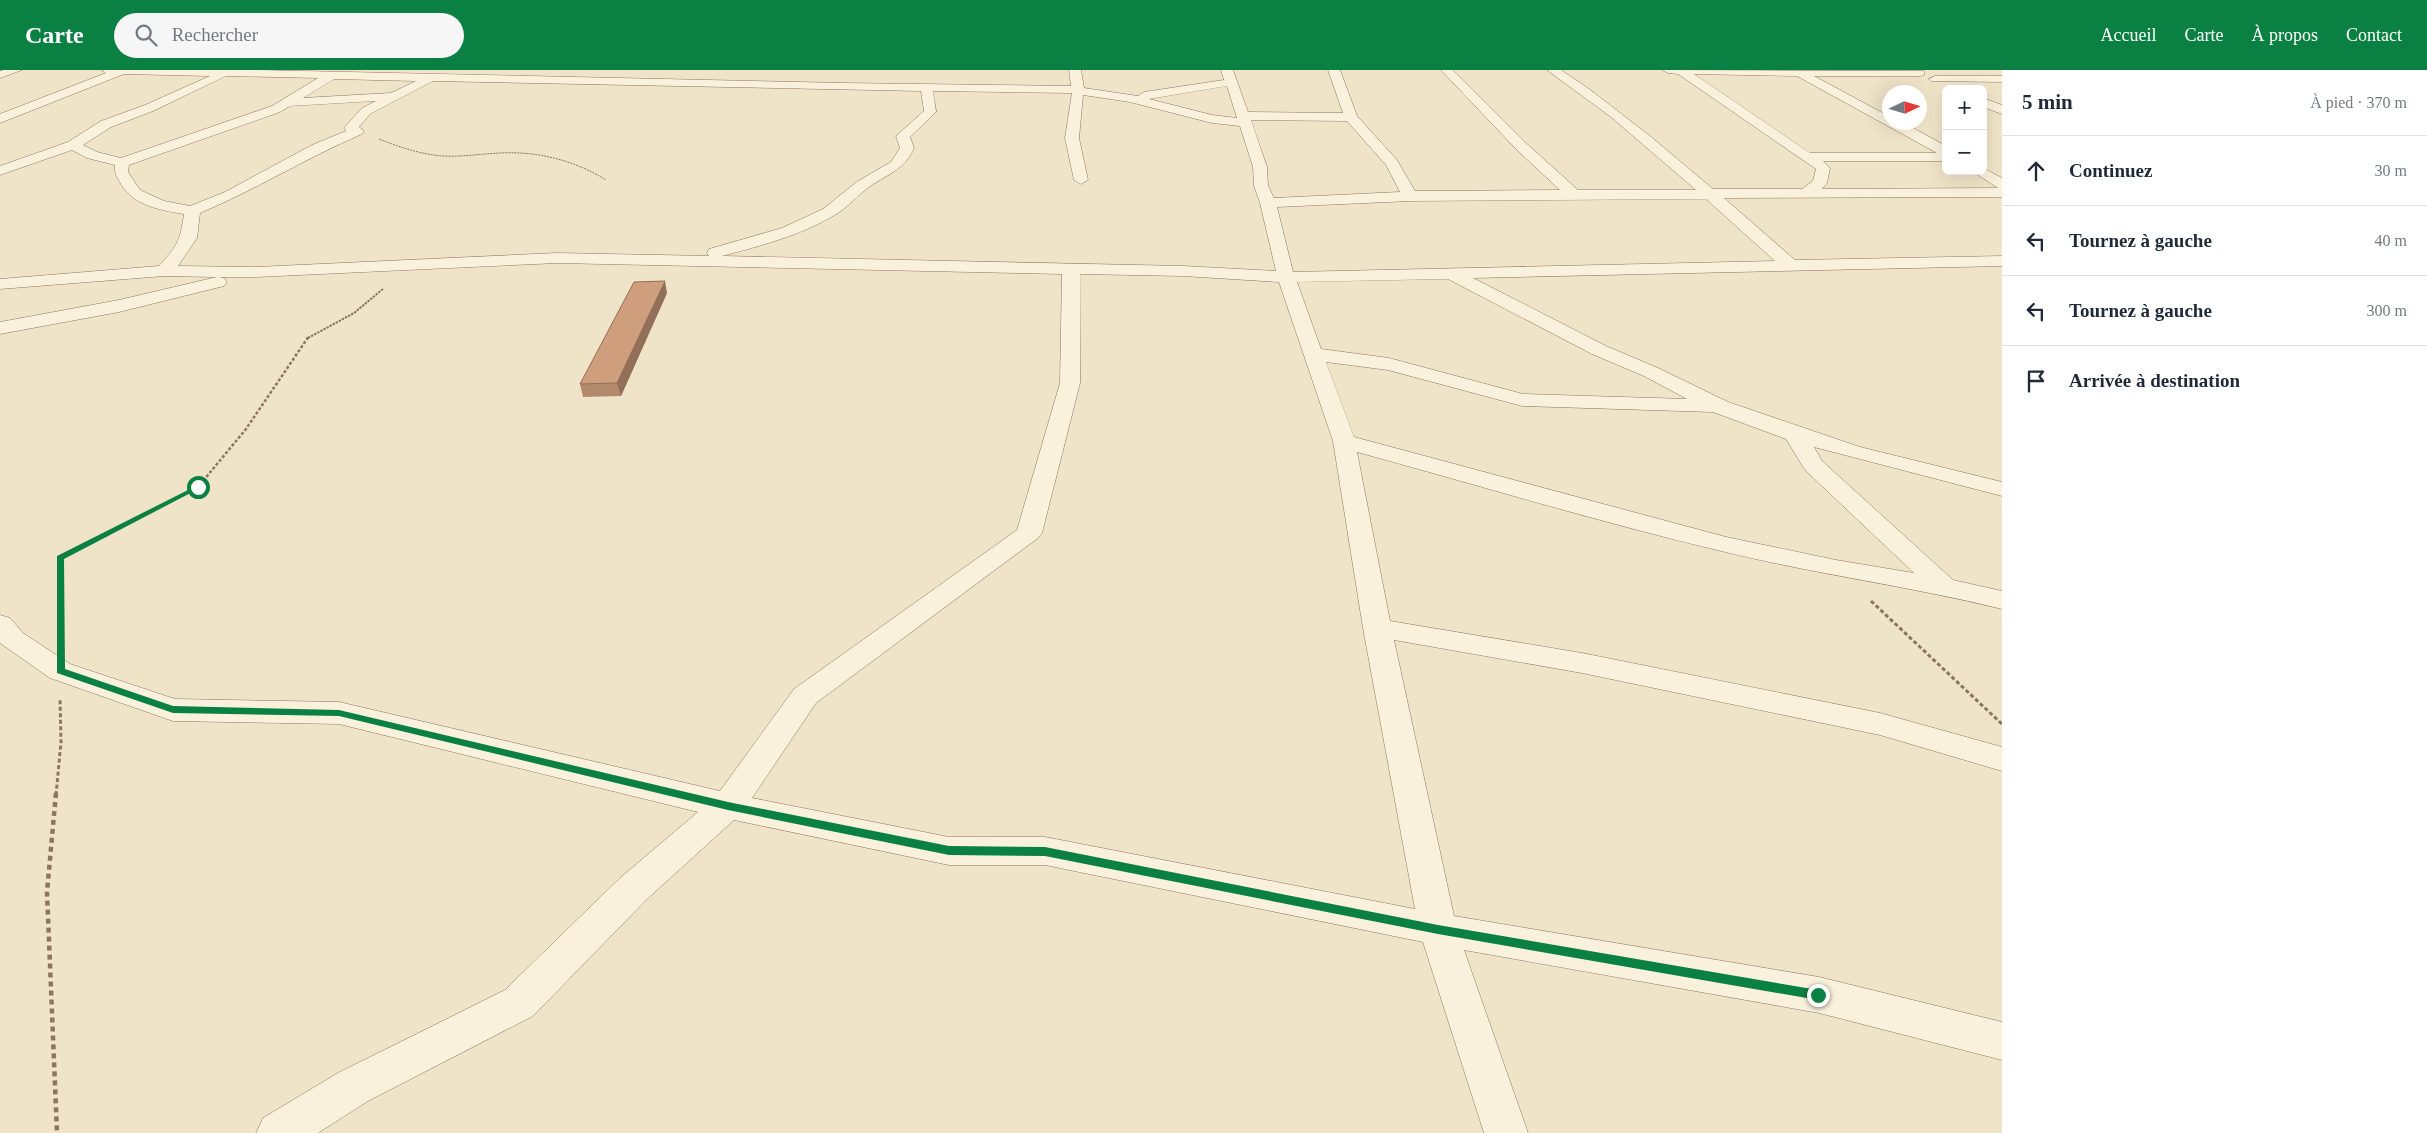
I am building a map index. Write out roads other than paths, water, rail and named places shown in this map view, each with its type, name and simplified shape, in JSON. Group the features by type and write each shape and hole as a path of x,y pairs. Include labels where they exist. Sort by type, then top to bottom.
{"street":[{"path":"0,75 16,70"},
{"path":"108,70 433,77 486,70"},
{"path":"0,119 123,70"},
{"path":"734,84 745,70"},
{"path":"1334,70 1351,117 1392,163 1410,196"},
{"path":"1447,70 1522,147 1574,195"},
{"path":"1553,70 1590,94 1790,265"},
{"path":"1668,70 1917,72 1948,85"},
{"path":"1680,70 1823,168 1820,183 1804,195"},
{"path":"1073,71 1078,90 1072,138 1081,180"},
{"path":"1797,71 1882,118"},
{"path":"0,171 73,145 106,124 149,108 227,72"},
{"path":"447,74 734,84 927,88 1045,88 1078,90 1130,98 1212,119 1351,117"},
{"path":"73,145 92,155 122,163 269,112 333,75"},
{"path":"1130,98 1183,91 1228,76 1245,119 1260,167 1260,186 1268,203 1286,277 1344,441 1377,628 1438,929 1506,1133"},
{"path":"122,163 121,172 134,193 160,205 192,211 230,195 317,148 357,131 351,128 366,111 433,77"},
{"path":"1935,79 2002,79"},
{"path":"682,262 764,240 829,211 867,182 896,167 904,157 907,148 903,136 913,125 926,118 930,112 927,88"},
{"path":"289,102 357,100 399,94"},
{"path":"1987,104 2002,110"},
{"path":"1905,130 1942,150"},
{"path":"1808,157 1942,157"},
{"path":"1986,175 2002,184"},
{"path":"1268,203 1410,196 1804,195 2002,192"},
{"path":"164,271 181,252 189,238 192,211"},
{"path":"0,284 164,271 256,272 557,258 1184,272 1286,277 2002,261"},
{"path":"278,1133 353,1087 519,1003 633,889 728,806 805,696 1029,533 1070,383 1070,270"},
{"path":"0,328 119,306 256,272"},
{"path":"1448,272 1599,350 1651,372 1720,407 1794,434 1852,452 2002,489"},
{"path":"1314,354 1389,364 1522,400 1720,407"},
{"path":"1794,434 1813,465 1944,586"},
{"path":"1344,441 1723,544 1836,568 1944,586 2002,600"},
{"path":"0,624 13,640 60,671 173,710 339,713 728,806 949,851 1045,851 1438,929 1818,995 2002,1041"},
{"path":"1377,628 1582,663 1880,724 2002,759"}]}
